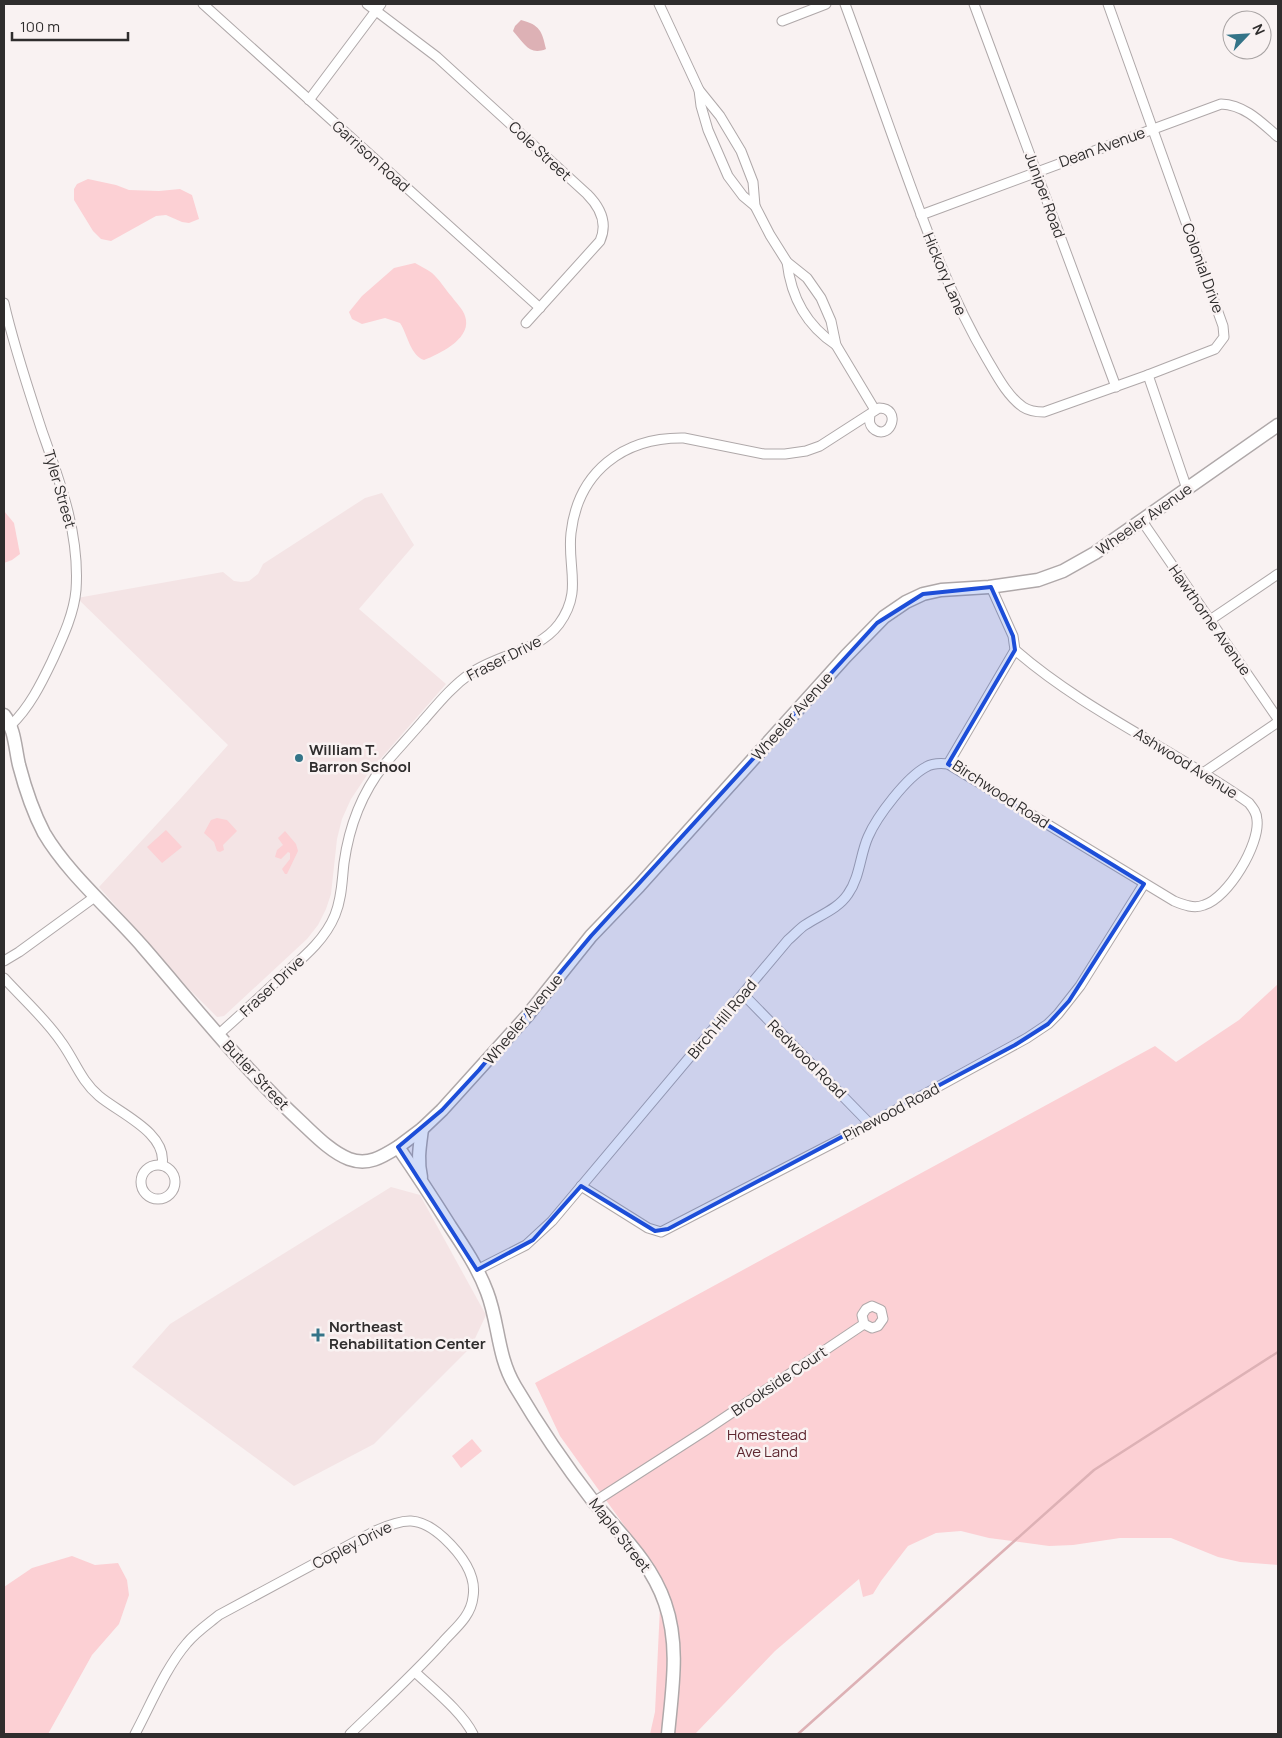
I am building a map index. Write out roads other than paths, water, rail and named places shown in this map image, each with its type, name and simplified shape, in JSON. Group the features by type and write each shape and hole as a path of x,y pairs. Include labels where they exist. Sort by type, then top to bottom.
{"street":[{"name":"Garrison Road","path":"203,4 540,308"},
{"name":"Cole Street","path":"367,4 379,7 463,80 587,194 601,212 604,227 600,241 526,323"},
{"path":"658,4 699,90 720,116 741,151 753,182 755,206"},
{"path":"782,21 826,4"},
{"name":"Hickory Lane","path":"845,4 935,255 960,310 997,375 1018,403 1030,411 1044,412 1148,375"},
{"name":"Juniper Road","path":"974,4 1116,387"},
{"name":"Colonial Drive","path":"1108,4 1219,312 1224,332 1222,342 1211,352 1148,375"},
{"path":"309,100 379,7"},
{"path":"699,90 703,115 720,161 737,190 755,206 770,235 788,262 806,278 821,298 832,321 836,346"},
{"name":"Dean Avenue","path":"921,215 1221,104 1230,104 1246,111 1278,136"},
{"path":"788,262 792,287 802,310 817,330 836,346"},
{"name":"Tyler Street","path":"4,303 16,352 65,499 73,534 76,589 68,623 52,662 20,716 7,720"},
{"name":"Fraser Drive","path":"219,1034 313,949 325,934 337,910 347,845 357,810 369,786 385,764 446,694 473,671 539,642 554,631 564,616 572,598 571,544 574,516 581,494 587,484 605,464 620,453 636,445 672,438 684,438 776,455 820,446 873,413 836,346"},
{"path":"1148,375 1187,489"},
{"name":"Wheeler Avenue","path":"398,1147 422,1129 442,1110 521,1023 591,936 639,886 877,623 898,606 923,594 941,590 991,587 1038,580 1063,571 1087,558 1142,521 1278,425"},
{"name":"Hawthorne Avenue","path":"1142,521 1278,721"},
{"path":"1210,620 1278,574"},
{"path":"991,587 1014,636 1015,650"},
{"name":"Birchwood Road","path":"1015,650 948,764 1144,884 1174,901 1198,907"},
{"name":"Ashwood Avenue","path":"1015,650 1056,683 1203,773 1249,803 1254,810 1257,818 1257,827 1247,857 1238,873 1216,899 1198,907"},
{"name":"Butler Street","path":"7,720 20,768 33,805 44,831 59,854 290,1112 339,1154 348,1158 364,1162 378,1159 398,1147"},
{"path":"1203,773 1278,721"},
{"name":"Birch Hill Road","path":"477,1270 509,1255 533,1240 552,1221 796,932 833,908 847,896 856,880 868,836 886,807 909,780 927,766 938,763 948,764"},
{"name":"Pinewood Road","path":"582,1186 648,1228 661,1232 870,1124 1015,1045 1048,1024 1080,986 1144,884"},
{"path":"4,962 96,896"},
{"path":"4,978 57,1036 68,1051 80,1076 91,1089 106,1102 133,1119 153,1138 162,1154 162,1166"},
{"name":"Redwood Road","path":"743,994 870,1124"},
{"path":"422,1129 418,1152 422,1181"},
{"path":"398,1147 422,1181 477,1270"},
{"name":"Maple Street","path":"477,1270 492,1306 503,1361 514,1385 552,1444 594,1502 646,1566 660,1590 672,1634 675,1666 668,1734"},
{"name":"Brookside Court","path":"594,1502 706,1430 864,1324"},
{"name":"Copley Drive","path":"135,1734 175,1658 187,1642 219,1615 395,1522 406,1520 427,1525 435,1529 446,1540 470,1571 474,1588 472,1606 462,1622 415,1672 350,1734"},
{"path":"415,1672 458,1713 473,1734"}],"waterway":[{"path":"798,1734 1094,1470 1278,1352"}],"place":[{"name":"William T. Barron School","path":"299,758"},
{"name":"Northeast Rehabilitation Center","path":"318,1335"}],"park label":[{"name":"Homestead Ave Land","path":"767,1442"}]}
